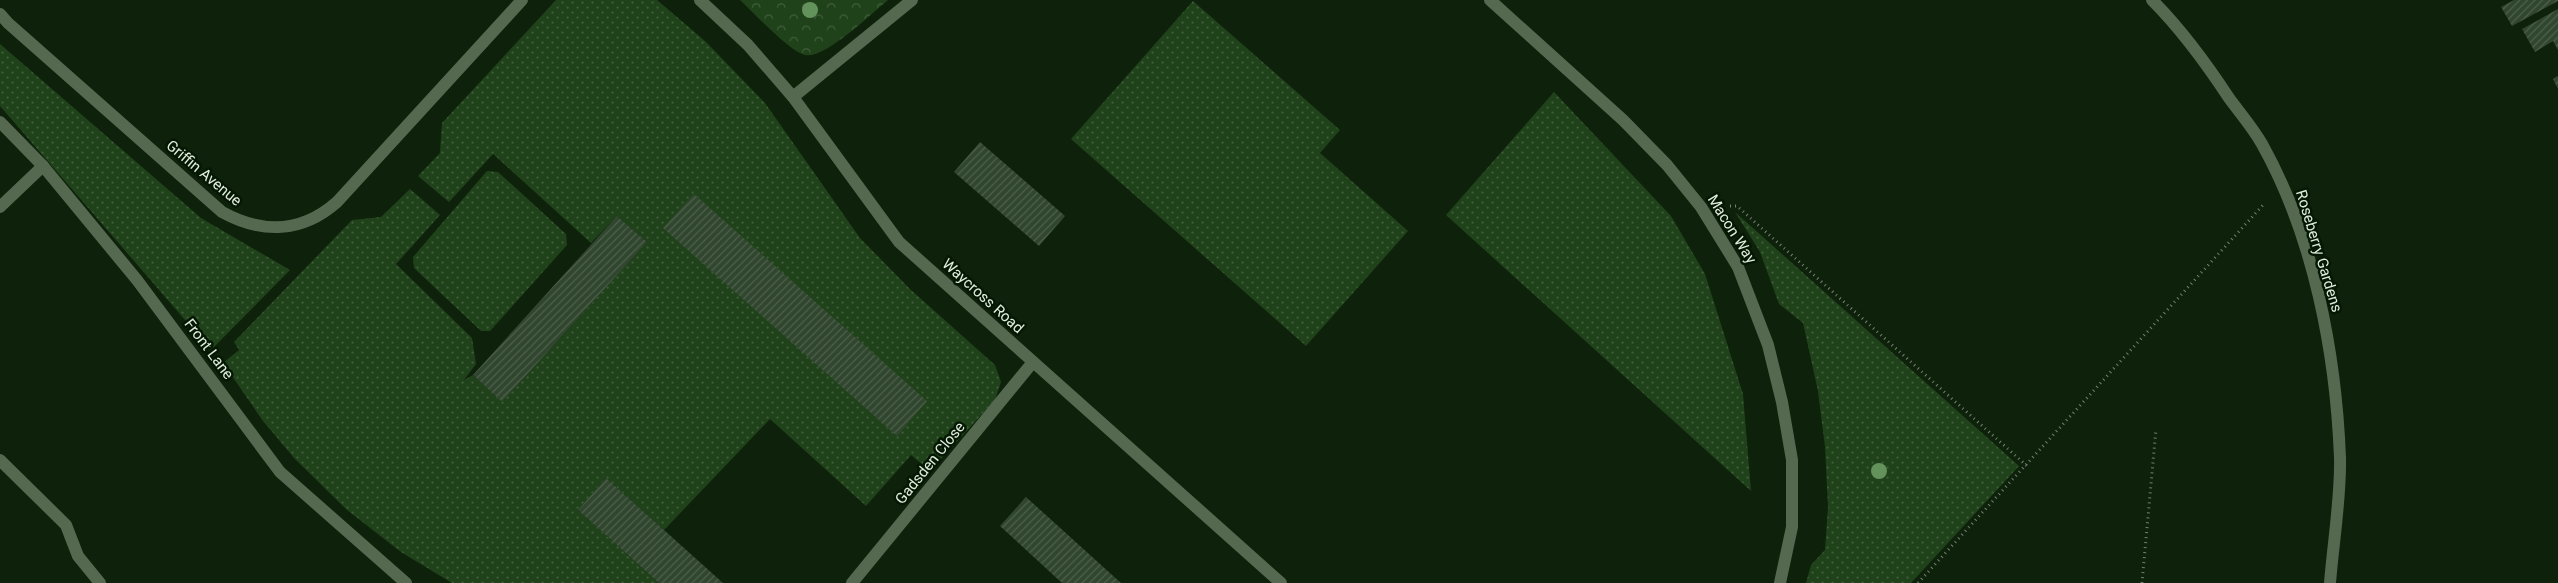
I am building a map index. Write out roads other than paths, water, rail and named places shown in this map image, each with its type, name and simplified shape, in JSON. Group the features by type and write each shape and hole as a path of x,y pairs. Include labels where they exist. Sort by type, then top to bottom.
{"street":[{"name":"Griffin Avenue","path":"0,14 222,212 238,221 257,227 276,228 310,221 337,202 522,0"},
{"name":"Waycross Road","path":"700,0 748,45 793,97 899,242 1281,583"},
{"path":"793,97 912,0"},
{"name":"Macon Way","path":"1490,0 1623,120 1667,165 1701,208 1738,268 1768,344 1782,402 1792,460 1792,518 1780,583"},
{"name":"Roseberry Gardens","path":"2152,0 2200,54 2262,144 2299,231 2320,299 2334,380 2340,460 2330,583"},
{"name":"Front Lane","path":"0,122 43,166 137,280 280,472 406,583"},
{"path":"0,207 43,166"},
{"name":"Gadsden Close","path":"852,583 1033,362"},
{"path":"0,460 66,525 78,556 100,583"}]}
